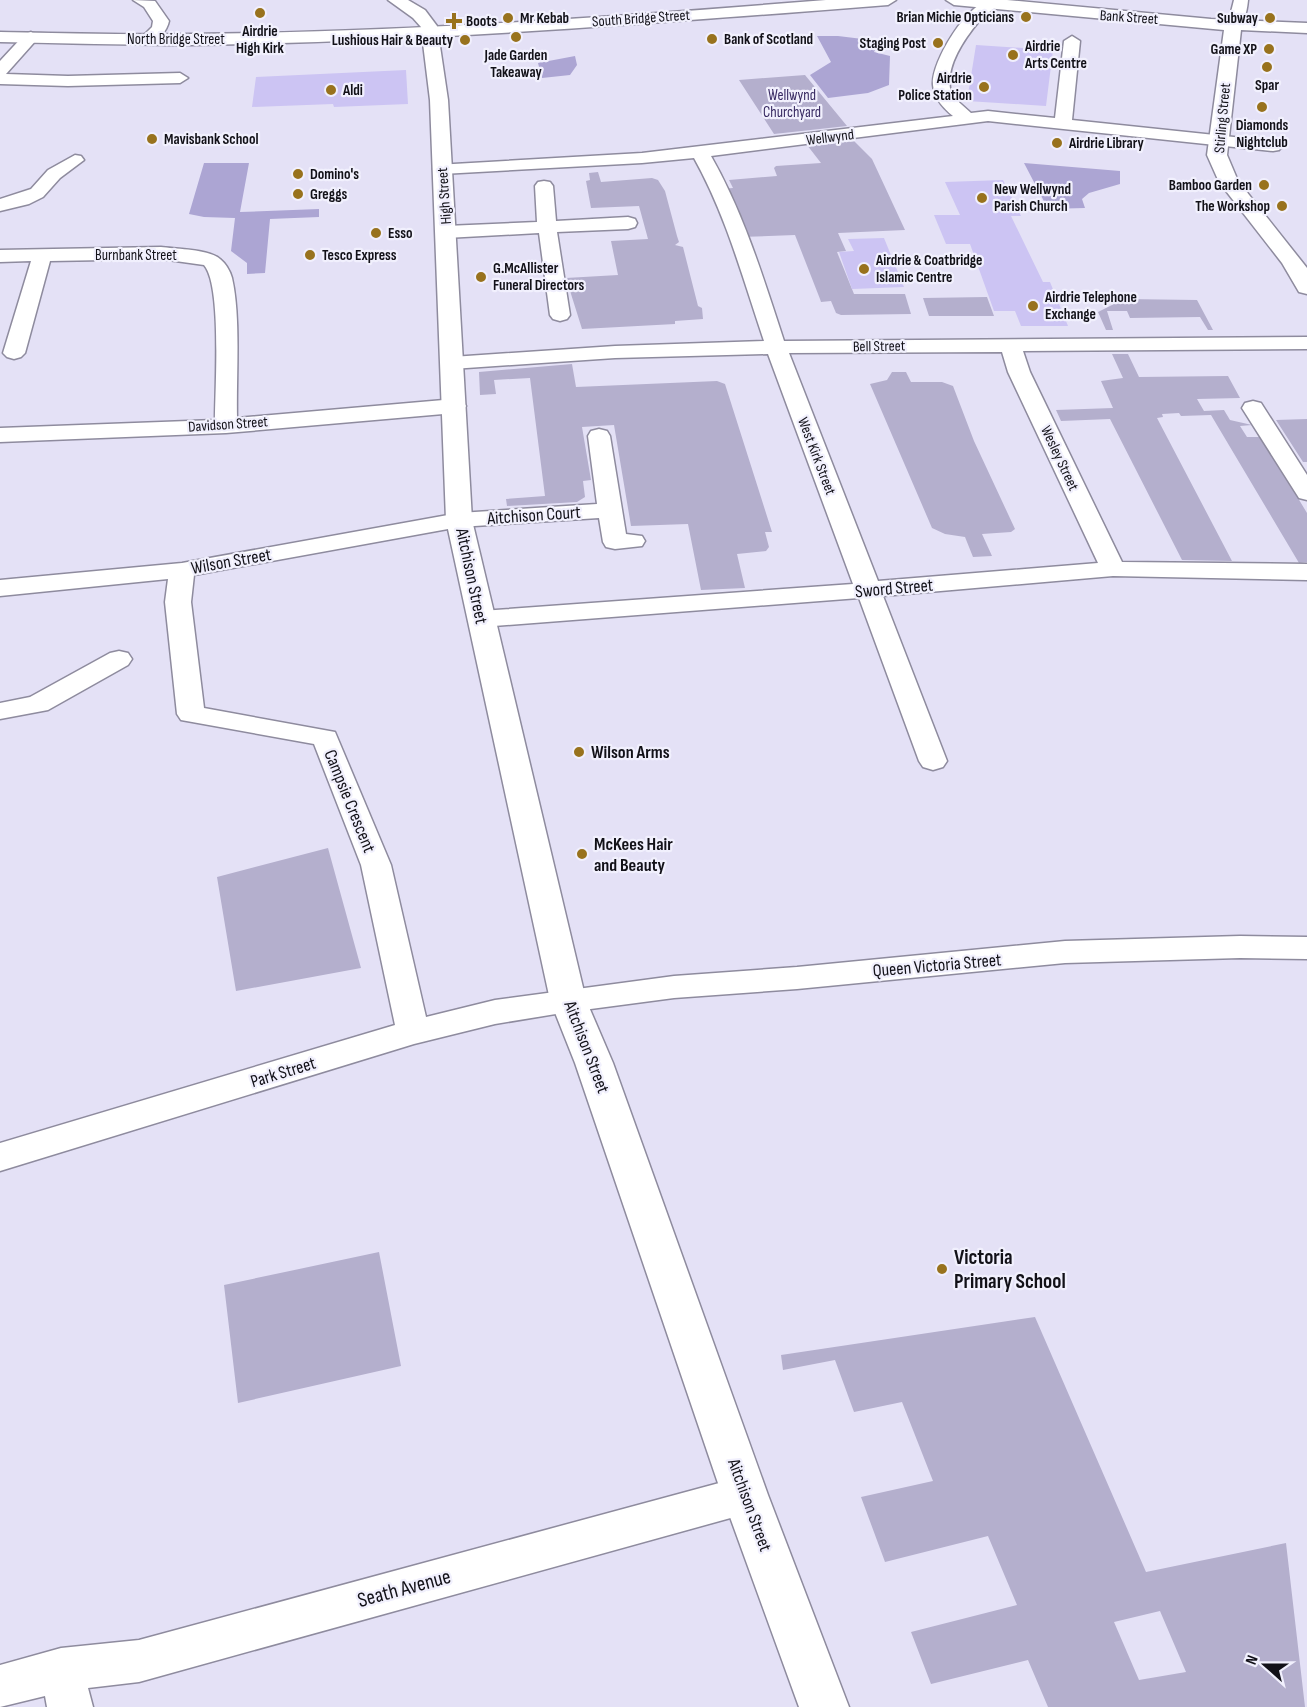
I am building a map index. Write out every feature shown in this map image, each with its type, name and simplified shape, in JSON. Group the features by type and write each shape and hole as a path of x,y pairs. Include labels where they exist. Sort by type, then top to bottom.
{"main road":[{"path":"396,0 419,14 425,20 429,31"},
{"name":"South Bridge Street","path":"429,31 888,0"},
{"path":"954,0 990,4"},
{"name":"Bank Street","path":"990,4 1090,14 1307,28"},
{"name":"Stirling Street","path":"1233,24 1217,155 1224,174 1299,265 1307,287"},
{"name":"North Bridge Street","path":"0,37 236,39 429,31"},
{"name":"High Street","path":"429,31 438,87 452,363"},
{"name":"Aitchison Street","path":"452,363 459,520 568,1000 594,1063 745,1495 824,1707"}],"street":[{"path":"140,0 150,4 161,21 160,28 148,39"},
{"path":"1233,24 1239,12 1241,0"},
{"path":"967,118 948,103 943,92 942,72 959,39 980,9 990,4"},
{"path":"0,72 31,37"},
{"path":"1063,123 1072,41"},
{"path":"0,79 68,81 180,78"},
{"name":"Wellwynd","path":"442,169 642,158 832,137 967,118 1006,116 1273,146"},
{"name":"West Kirk Street","path":"700,152 721,189 739,234 776,347 933,761"},
{"path":"0,205 22,201 37,193 54,174 75,160"},
{"path":"544,186 547,226 560,315"},
{"path":"446,232 628,222"},
{"name":"Burnbank Street","path":"0,256 161,253 192,256 211,261 219,270 222,289 226,426"},
{"path":"14,353 42,256"},
{"name":"Bell Street","path":"452,363 615,352 776,347 1307,344"},
{"name":"Wesley Street","path":"1010,345 1019,372 1113,569"},
{"name":"Davidson Street","path":"0,435 226,426 455,406"},
{"path":"1253,408 1307,493"},
{"path":"599,436 615,542 633,541"},
{"name":"Aitchison Court","path":"459,520 610,510"},
{"name":"Wilson Street","path":"0,588 182,570 459,520"},
{"name":"Sword Street","path":"481,619 1113,569 1307,572"},
{"name":"Campsie Crescent","path":"182,570 178,602 191,714 325,738 376,865 413,1032"},
{"path":"0,711 38,704 119,659"},
{"name":"Queen Victoria Street","path":"568,1000 674,987 1065,952 1240,947 1307,948"},
{"name":"Park Street","path":"0,1157 413,1032 495,1012 568,1000"},
{"name":"Seath Avenue","path":"0,1687 65,1689 139,1661 745,1495"}],"green space":[{"name":"Wellwynd Churchyard","path":"805,75 847,126 774,134 739,80"},
{"path":"854,141 872,159 905,230 838,233 846,251 837,252 854,294 905,294 911,314 841,315 836,313 831,301 821,302 795,235 740,237 721,189 733,188 729,180 777,176 774,168 776,166 821,163 807,145"},
{"path":"598,172 601,182 652,178 658,180 665,191 679,242 675,245 683,247 698,306 702,308 703,319 675,321 675,324 582,329 566,278 618,275 611,241 648,239 639,206 591,208 586,181 590,180 589,173"},
{"path":"987,297 994,316 929,316 923,298"},
{"path":"1124,299 1197,300 1213,330 1208,330 1200,317 1130,318 1127,311 1107,311 1113,330 1106,330 1098,312"},
{"path":"1112,354 1128,354 1139,377 1228,376 1240,398 1197,399 1204,411 1224,410 1230,420 1252,425 1240,426 1247,437 1261,437 1307,513 1307,562 1299,563 1211,415 1162,414 1163,417 1157,418 1232,561 1182,560 1110,419 1061,421 1056,410 1113,408 1101,381 1123,378"},
{"path":"572,364 576,387 717,381 725,384 772,532 765,532 769,547 766,551 737,554 745,588 701,590 688,524 631,526 614,425 582,427 591,480 583,481 585,497 577,502 507,506 506,499 545,496 530,378 494,380 496,394 480,395 479,372"},
{"path":"892,372 906,372 911,382 942,382 953,386 974,441 1015,529 1011,532 982,534 992,556 973,557 965,537 945,534 932,528 870,384 887,380"},
{"path":"1307,419 1307,462 1303,462 1276,420"},
{"path":"328,848 361,968 236,991 217,877"},
{"path":"379,1252 401,1366 238,1403 224,1285"},
{"path":"1035,1317 1146,1572 1286,1543 1305,1707 1048,1707 1028,1660 931,1684 911,1632 1017,1605 988,1536 885,1562 861,1497 933,1481 902,1402 854,1412 835,1360 783,1370 781,1355","holes":["1160,1611 1186,1672 1139,1680 1114,1622"]}],"shaded area":[{"path":"817,36 879,41 874,52 890,56 889,85 868,93 828,98 810,75 831,62"},
{"path":"575,56 577,65 570,75 542,78 538,63"},
{"path":"204,163 249,163 240,212 319,209 319,217 270,219 265,273 247,274 247,263 231,251 235,218 189,214"},
{"path":"1024,163 1120,171 1120,184 1089,193 1082,199 1085,208 1048,209"}],"building":[{"path":"976,45 1053,50 1046,106 967,101"},
{"name":"Aldi","path":"406,70 408,104 252,107 256,77"},
{"path":"1003,180 1021,216 1011,216 1043,282 1050,282 1068,326 1021,326 1015,311 994,311 970,244 946,244 934,215 960,215 945,182"},
{"name":"Airdrie & Coatbridge Islamic Centre","path":"884,238 904,287 852,289 839,252 854,251 848,239"}],"place":[{"name":"Airdrie High Kirk","path":"260,13"},
{"name":"Brian Michie Opticians","path":"1026,17"},
{"name":"Mr Kebab","path":"508,18"},
{"name":"Subway","path":"1270,18"},
{"name":"Boots","path":"454,21"},
{"name":"Jade Garden Takeaway","path":"516,37"},
{"name":"Bank of Scotland","path":"712,39"},
{"name":"Lushious Hair & Beauty","path":"465,40"},
{"name":"Staging Post","path":"938,43"},
{"name":"Game XP","path":"1269,49"},
{"name":"Airdrie Arts Centre","path":"1013,55"},
{"name":"Spar","path":"1267,67"},
{"name":"Airdrie Police Station","path":"984,87"},
{"name":"Aldi","path":"331,90"},
{"name":"Diamonds Nightclub","path":"1262,107"},
{"name":"Mavisbank School","path":"152,139"},
{"name":"Airdrie Library","path":"1057,143"},
{"name":"Domino's","path":"298,174"},
{"name":"Bamboo Garden","path":"1264,185"},
{"name":"Greggs","path":"298,194"},
{"name":"New Wellwynd Parish Church","path":"982,198"},
{"name":"The Workshop","path":"1282,206"},
{"name":"Esso","path":"376,233"},
{"name":"Tesco Express","path":"310,255"},
{"name":"Airdrie & Coatbridge Islamic Centre","path":"864,269"},
{"name":"G.McAllister Funeral Directors","path":"481,277"},
{"name":"Airdrie Telephone Exchange","path":"1033,306"},
{"name":"Wilson Arms","path":"579,752"},
{"name":"McKees Hair and Beauty","path":"582,854"},
{"name":"Victoria Primary School","path":"942,1269"}]}
